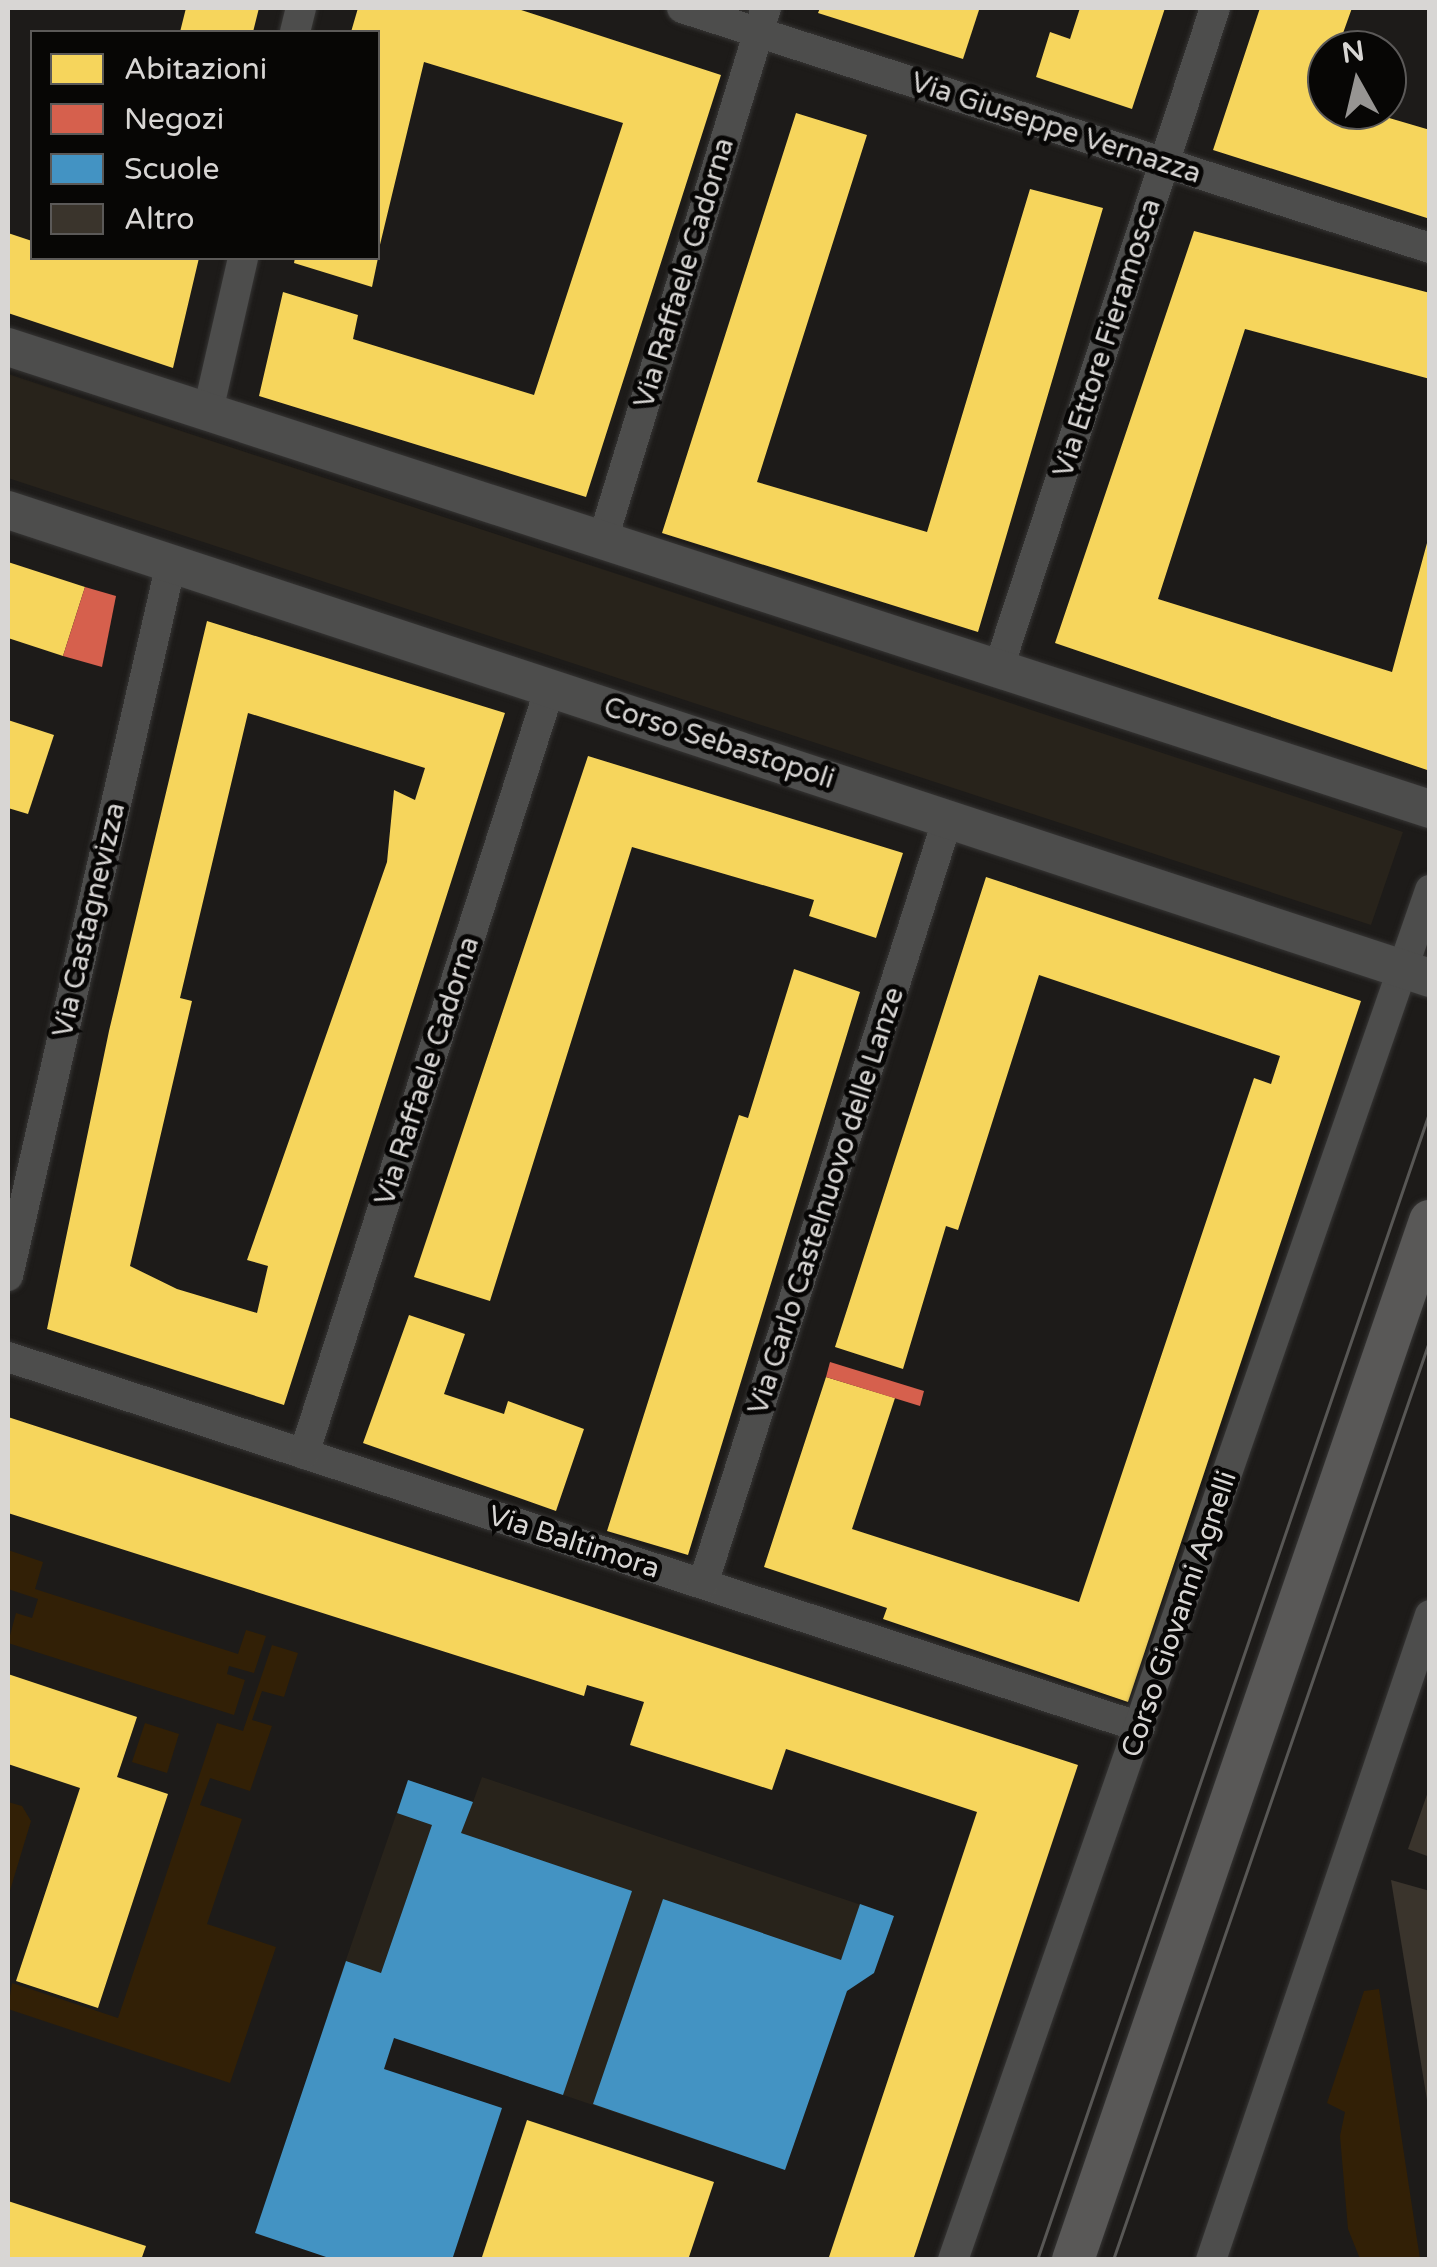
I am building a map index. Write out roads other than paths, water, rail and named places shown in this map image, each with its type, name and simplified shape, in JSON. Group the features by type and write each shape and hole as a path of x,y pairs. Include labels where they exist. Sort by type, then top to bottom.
{"main road":[{"path":"1072,2260 1430,1221"}],"street":[{"name":"Via Giuseppe Vernazza","path":"682,8 762,20 1164,164 1430,248"},
{"name":"Via Ettore Fieramosca","path":"999,668 1215,8"},
{"name":"Via Raffaele Cadorna","path":"603,539 762,20"},
{"path":"208,411 243,260"},
{"path":"8,348 1430,809"},
{"name":"Corso Sebastopoli","path":"8,510 1416,973"},
{"name":"Via Castagnevizza","path":"8,1276 171,564"},
{"name":"Via Raffaele Cadorna","path":"304,1454 550,688"},
{"name":"Via Carlo Castelnuovo delle Lanze","path":"703,1584 948,818"},
{"name":"Corso Giovanni Agnelli","path":"953,2260 1140,1727 1416,973 1430,890"},
{"name":"Via Baltimora","path":"8,1357 1140,1727"},
{"path":"1211,2260 1430,1614"}],"tram line":[{"path":"1037,2260 1430,1110"},
{"path":"1113,2260 1430,1339"}]}
